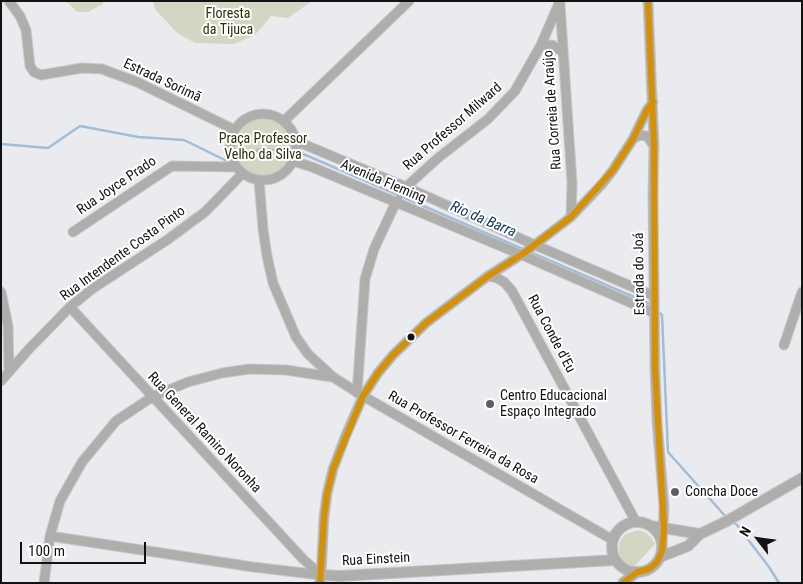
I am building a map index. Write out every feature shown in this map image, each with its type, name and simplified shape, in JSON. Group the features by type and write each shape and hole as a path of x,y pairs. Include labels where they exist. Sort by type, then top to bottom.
{"street":[{"name":"Estrada Sorimã","path":"9,1 20,16 26,30 30,66 34,72 41,75 82,68 102,69 137,82 234,130"},
{"path":"284,121 409,1"},
{"name":"Rua Professor Milward","path":"360,394 365,279 374,249 397,201 405,190 438,158 504,104 515,91 541,45 560,1"},
{"name":"Rua Correia de Araújo","path":"560,1 572,183 571,217"},
{"name":"Estrada do Joá","path":"648,1 654,146 652,195 657,421 664,528 662,545"},
{"path":"541,45 552,45 563,52"},
{"path":"321,579 327,494 336,461 360,394 393,355 426,323 571,217 603,183 633,139 652,102"},
{"path":"263,114 274,116 284,121 294,134 296,144 294,159 283,173 275,177 259,180 240,170 232,158 230,149 234,130 247,118 263,114"},
{"path":"633,139 640,135 647,136 654,146"},
{"name":"Avenida Fleming","path":"296,144 303,144 405,190 654,312"},
{"name":"Avenida Fleming","path":"294,159 397,201 654,297"},
{"name":"Rua Joyce Prado","path":"73,232 172,166 240,170"},
{"name":"Rua Intendente Costa Pinto","path":"1,381 70,307 92,289 167,240 205,212 240,170"},
{"name":"Rua Professor Ferreira da Rosa","path":"259,180 267,256 273,283 296,337 308,354 333,377 360,394 613,540"},
{"name":"Rua Conde d'Eu","path":"488,276 504,282 512,291 636,522"},
{"path":"1,292 8,326 9,372"},
{"path":"784,344 802,292"},
{"name":"Rua General Ramiro Noronha","path":"70,307 321,579"},
{"path":"44,583 50,536 60,501 82,462 116,421 152,397 188,382 222,373 249,369 286,370 333,377"},
{"path":"700,534 636,522 622,527 613,540 612,550 615,560 624,569 636,572 649,569 660,557 688,546 700,534 802,478"},
{"path":"651,526 659,534 662,545 660,557"},
{"path":"685,532 688,546"},
{"name":"Rua Einstein","path":"50,536 303,574 321,579 341,576 615,560"},
{"path":"623,583 636,572"}],"green space":[{"path":"66,1 103,1 103,4 88,12 77,12"},
{"name":"Floresta da Tijuca","path":"153,1 312,1 288,18 271,16 255,35 234,44 195,43 177,33 155,9"},
{"name":"Praça Professor Velho da Silva","path":"263,118 274,120 287,131 292,147 290,158 279,171 263,176 252,174 239,163 234,147 236,136 247,123"},
{"path":"638,530 645,532 655,544 634,567 622,559 619,553 619,546 621,539 626,534"}],"waterway":[{"name":"Rio da Barra","path":"1,144 48,148 80,126 138,137 184,140 231,163 258,150 288,150 301,153 525,250"},
{"name":"Rio da Barra","path":"530,252 648,303 652,307"},
{"name":"Rio da Barra","path":"656,310 662,315 668,452 726,517"},
{"name":"Rio da Barra","path":"733,522 769,567 779,583"}],"transit line":[{"path":"623,583 637,572 649,569 657,562 662,551 664,528 655,369 654,146 648,1"},
{"path":"320,583 324,517 333,469 363,396 378,373 393,355 426,323 571,217 613,170 633,139 653,102"}],"place":[{"name":"Centro Educacional Espaço Integrado","path":"490,404"},
{"name":"Concha Doce","path":"675,492"}]}
